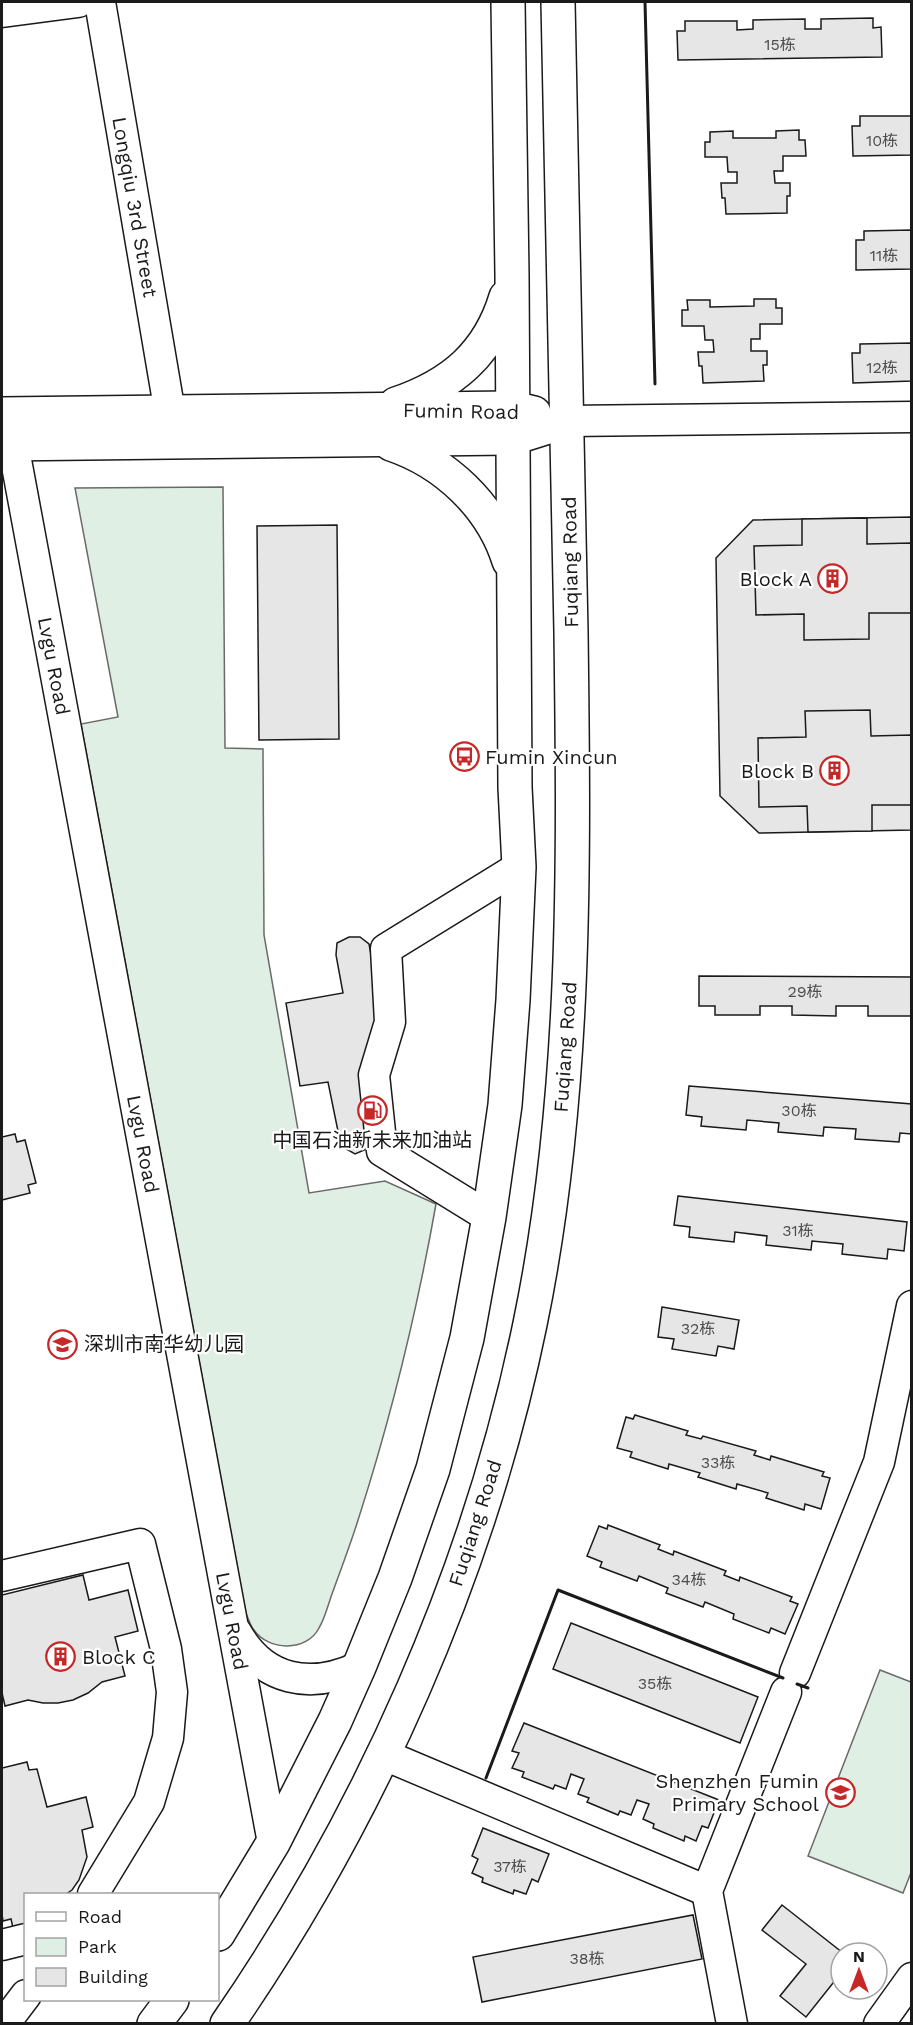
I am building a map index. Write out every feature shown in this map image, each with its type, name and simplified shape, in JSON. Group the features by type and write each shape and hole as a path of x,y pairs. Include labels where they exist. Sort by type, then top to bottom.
{"main road":[{"path":"219,1932 273,1843 335,1722 395,1578 433,1469 467,1338 489,1218 506,1093 519,867 515,787 508,2"},
{"name":"Fuqiang Road","path":"227,2024 255,1983 341,1837 411,1692 451,1598 498,1454 531,1323 554,1180 571,948 572,705 558,2"},
{"path":"512,275 501,314 487,342 464,368 373,425 432,463 458,483 481,507 504,543 514,576"},
{"name":"Fumin Road","path":"2,414 170,412 373,425"},
{"name":"Fumin Road","path":"7,444 373,425 567,421"},
{"path":"154,2024 171,2001"}],"street":[{"path":"2,12 78,2"},
{"name":"Longqiu 3rd Street","path":"100,2 170,412"},
{"path":"567,421 912,417"},
{"name":"Lvgu Road","path":"7,444 273,1843"},
{"path":"489,1218 382,1151 374,1075 390,1022 386,949 519,867"},
{"path":"732,2024 707,1891 879,1462 912,1306"},
{"path":"2,1576 140,1544 166,1649 172,1692 168,1738 149,1802 94,1893"},
{"path":"233,1627 243,1646 258,1661 277,1672 297,1679 318,1680 340,1676 359,1667"},
{"path":"382,1754 707,1891"},
{"path":"2,1945 24,1940"},
{"path":"879,2024 912,1978"},
{"path":"4,2024 24,1998"}],"green space":[{"path":"223,487 225,748 263,749 264,935 309,1193 385,1181 436,1204 403,1362 353,1536 319,1628 306,1641 287,1646 268,1642 260,1637 246,1614 81,724 118,717 75,488"},
{"path":"880,1670 911,1682 912,1870 903,1893 808,1856"}],"building":[{"path":"873,18 873,28 881,27 882,57 678,60 677,31 685,31 685,21 737,21 737,30 753,29 753,20 805,19 805,29 821,29 821,19"},
{"path":"860,116 912,116 912,155 853,156 852,126 860,126"},
{"path":"799,130 799,140 805,140 806,156 783,156 783,171 774,171 775,183 790,183 787,213 726,214 721,183 737,183 737,172 728,172 727,157 705,157 705,142 710,142 710,132 733,131 733,138 776,138 776,131"},
{"path":"912,230 912,269 856,270 856,240 864,240 864,231"},
{"path":"754,299 776,299 776,308 782,308 782,324 760,324 760,339 751,339 751,351 767,351 767,365 763,365 764,381 703,383 698,352 714,352 713,340 705,340 704,326 682,326 682,310 688,310 687,300 710,300 710,307 754,306"},
{"path":"912,343 912,381 853,383 852,353 860,353 860,344"},
{"path":"912,517 912,830 759,833 720,796 716,558 753,520"},
{"name":"Block A","path":"867,518 867,544 912,543 912,613 869,613 869,639 804,640 804,614 756,615 754,546 802,545 802,519"},
{"path":"337,525 339,739 259,740 257,526"},
{"name":"Block B","path":"870,710 871,736 912,735 912,805 872,805 872,831 808,832 807,806 759,807 758,738 806,737 805,711"},
{"path":"349,937 360,937 369,944 380,1000 369,1148 355,1154 341,1146 328,1082 300,1086 286,1003 343,993 336,955 337,943"},
{"path":"699,976 912,977 912,1016 868,1016 868,1006 836,1006 836,1016 792,1015 792,1006 760,1006 760,1015 715,1015 715,1006 699,1006"},
{"path":"689,1086 912,1104 912,1134 900,1133 899,1142 855,1139 856,1129 824,1127 823,1136 778,1132 779,1123 747,1120 746,1130 701,1126 702,1117 686,1115"},
{"path":"15,1134 17,1142 25,1140 36,1183 28,1185 30,1193 2,1200 2,1137"},
{"path":"678,1196 907,1222 904,1251 888,1249 887,1259 842,1254 843,1244 812,1241 811,1250 766,1245 767,1236 735,1232 734,1242 689,1237 690,1227 674,1225"},
{"path":"662,1307 739,1320 734,1349 718,1346 716,1356 672,1349 674,1339 658,1337"},
{"path":"635,1415 688,1431 686,1435 701,1439 703,1436 756,1451 754,1455 770,1460 771,1456 824,1472 822,1476 830,1478 821,1509 805,1504 804,1510 766,1498 768,1493 737,1484 736,1489 698,1477 700,1473 669,1464 668,1469 630,1457 632,1452 617,1448 626,1417 633,1419"},
{"path":"608,1525 660,1545 658,1549 673,1555 674,1551 726,1571 724,1575 739,1581 740,1577 792,1597 790,1601 798,1604 785,1634 771,1628 769,1633 733,1619 734,1614 705,1602 703,1607 666,1593 668,1588 639,1576 637,1581 600,1567 602,1562 587,1556 599,1526 607,1529"},
{"name":"Block C","path":"83,1575 89,1600 128,1590 138,1631 115,1637 125,1676 102,1682 88,1693 73,1700 43,1703 28,1700 5,1706 2,1693 2,1595"},
{"path":"571,1623 758,1697 740,1743 553,1669"},
{"path":"524,1723 719,1800 708,1828 702,1826 696,1841 685,1836 684,1841 653,1828 654,1824 643,1819 649,1804 637,1800 631,1815 620,1811 618,1815 587,1802 589,1798 578,1794 584,1779 571,1774 566,1789 555,1785 553,1789 522,1777 524,1772 512,1768 519,1753 512,1751"},
{"path":"27,1762 29,1770 37,1769 47,1807 86,1797 93,1827 82,1830 87,1857 79,1880 72,1890 68,1893 24,1893 24,1925 13,1928 11,1919 3,1921 2,1914 2,1768"},
{"path":"483,1828 549,1854 538,1882 532,1879 526,1894 514,1890 513,1894 482,1882 483,1878 472,1873 478,1859 472,1856"},
{"path":"782,1905 829,1942 829,1988 806,2017 780,1996 806,1964 762,1930"},
{"path":"693,1915 702,1959 482,2002 473,1957"}],"wall":[{"path":"645,2 655,384"},
{"path":"486,1778 558,1590 783,1678"},
{"path":"797,1684 808,1688"}],"place":[{"name":"Block A","path":"833,579"},
{"name":"Fumin Xincun","path":"464,757"},
{"name":"Block B","path":"835,771"},
{"name":"中国石油新未来加油站","path":"372,1110"},
{"name":"深圳市南华幼儿园","path":"63,1344"},
{"name":"Block C","path":"61,1657"},
{"name":"Shenzhen Fumin Primary School","path":"840,1793"}]}
